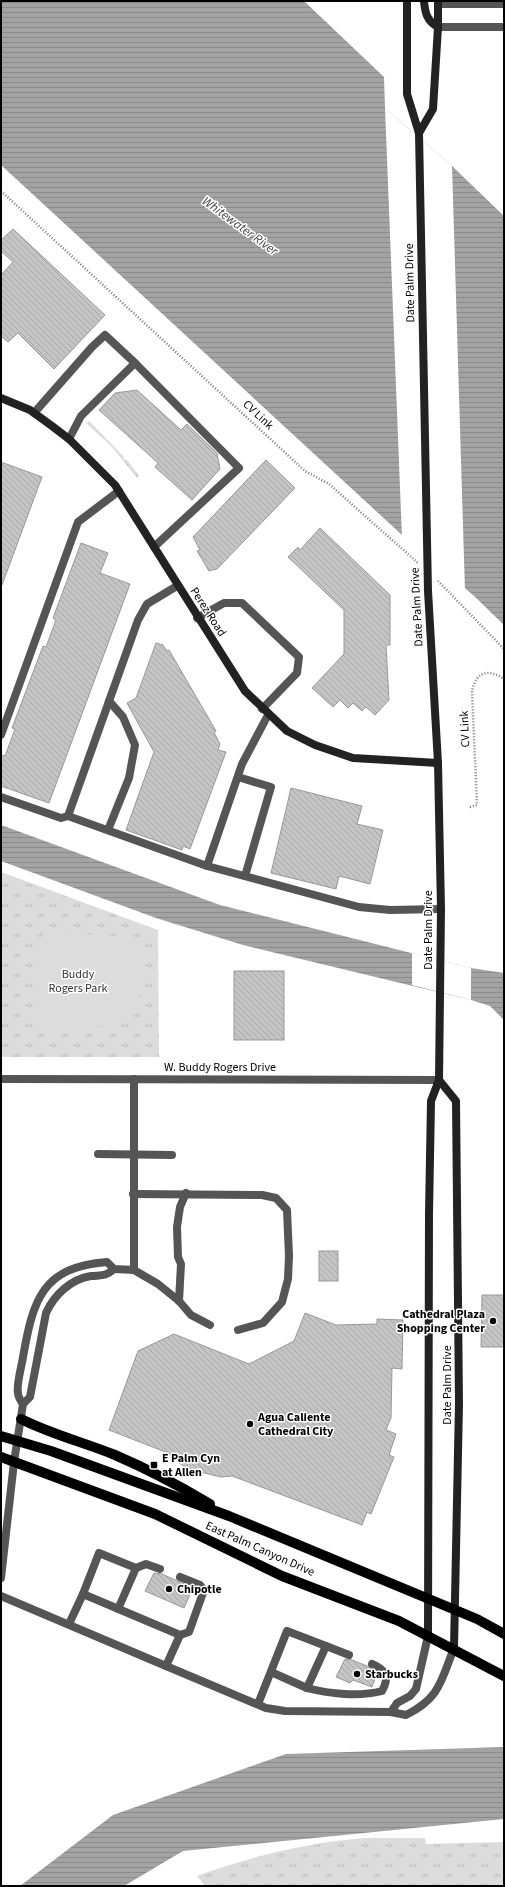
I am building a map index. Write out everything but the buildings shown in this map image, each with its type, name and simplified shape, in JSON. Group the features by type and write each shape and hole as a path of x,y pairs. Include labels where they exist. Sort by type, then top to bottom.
{"main road":[{"name":"Date Palm Drive","path":"407,1 407,94 419,133 428,592 438,763 441,909 440,1080 431,1101 429,1214 428,1636"},
{"path":"424,1 427,18 430,23 438,27"},
{"path":"419,133 433,109 438,2"},
{"name":"Perez Road","path":"1,398 34,413 69,439 119,491 244,691 268,715 287,731 315,745 352,758 438,763"},
{"name":"Date Palm Drive","path":"440,1080 456,1101 459,1404 454,1648"},
{"path":"21,1419 50,1433 114,1455 170,1480 229,1516"},
{"name":"East Palm Canyon Drive","path":"1,1436 51,1451 229,1516 477,1619 504,1634"},
{"name":"East Palm Canyon Drive","path":"1,1457 155,1514 282,1576 399,1621 454,1648 504,1676"}],"street":[{"path":"438,2 504,4"},
{"path":"438,27 504,27"},
{"path":"34,413 92,347 105,335 135,363 239,468 154,547"},
{"path":"69,439 81,416 135,363"},
{"path":"1,735 78,522 119,491"},
{"path":"68,816 138,620 147,604 177,586"},
{"path":"197,618 224,603 242,602 299,657 297,673 262,709"},
{"path":"108,830 129,778 135,745 123,717 109,701"},
{"path":"207,866 242,764 268,715"},
{"path":"238,777 271,787 245,876"},
{"path":"1,797 61,818 68,816 207,866 359,906 390,910 441,909"},
{"name":"W. Buddy Rogers Drive","path":"1,1078 440,1080"},
{"path":"134,1079 134,1270"},
{"path":"98,1154 172,1155"},
{"path":"133,1194 262,1195 276,1198 287,1210 289,1256 288,1279 282,1302 263,1323 238,1330"},
{"path":"179,1301 181,1264 178,1257 177,1226 180,1207 186,1194"},
{"path":"1,1578 14,1462 23,1404 17,1392 19,1378 32,1314 42,1293 60,1274 73,1267 107,1262 114,1269 134,1270 158,1284 179,1301 191,1315 210,1326"},
{"path":"23,1404 30,1397 46,1313 51,1302 62,1290 77,1282 89,1276 107,1275 114,1269"},
{"path":"69,1624 83,1594 99,1553 136,1568 146,1564 160,1569"},
{"path":"118,1609 136,1568"},
{"path":"83,1594 180,1635 189,1632 204,1590 200,1585 180,1577"},
{"path":"1,1596 266,1708 285,1711 391,1712 406,1715 430,1700 438,1689 454,1648"},
{"path":"258,1704 287,1631 349,1655"},
{"path":"166,1666 180,1635"},
{"path":"391,1712 397,1703 410,1696 416,1688 428,1636"},
{"path":"307,1688 326,1646"},
{"path":"271,1672 307,1688 320,1692 369,1694 382,1691 386,1684 386,1676 382,1668 372,1664"}],"path":[{"name":"CV Link","path":"1,191 305,471 329,484 424,569"},
{"path":"436,579 504,649"},
{"name":"CV Link","path":"470,807 477,805 472,691 474,683 478,677 488,672 495,673 504,679"}],"green space":[{"path":"89,421 124,457 123,459 127,460 139,476 137,478 112,447 86,423"},
{"name":"Buddy Rogers Park","path":"1,872 158,930 159,1057 1,1057"},
{"path":"45,933 138,937 144,954 145,968 139,996 131,1012 125,1019 117,1023 95,1027 38,1027 36,942"},
{"path":"364,1838 425,1838 426,1844 504,1842 504,1886 205,1886 197,1876 238,1862 279,1851 321,1843"}],"water":[{"name":"Whitewater River","path":"1,1 304,1 384,77 385,108 452,166 504,216 504,625 473,595 402,535 1,165"},
{"path":"1,825 220,905 471,968 504,973 504,1020 490,1006 471,1000 243,945 156,918 1,861"},
{"path":"504,1747 504,1819 183,1851 124,1886 20,1886 113,1815 286,1754"}],"pier":[{"path":"385,108 452,166 465,591 402,538"},
{"path":"412,953 471,968 471,1000 412,985"}],"place":[{"name":"Cathedral Plaza Shopping Center","path":"493,1321"},
{"name":"Agua Caliente Cathedral City","path":"250,1424"},
{"name":"E Palm Cyn at Allen","path":"154,1465"},
{"name":"Chipotle","path":"169,1589"},
{"name":"Starbucks","path":"357,1674"}]}
